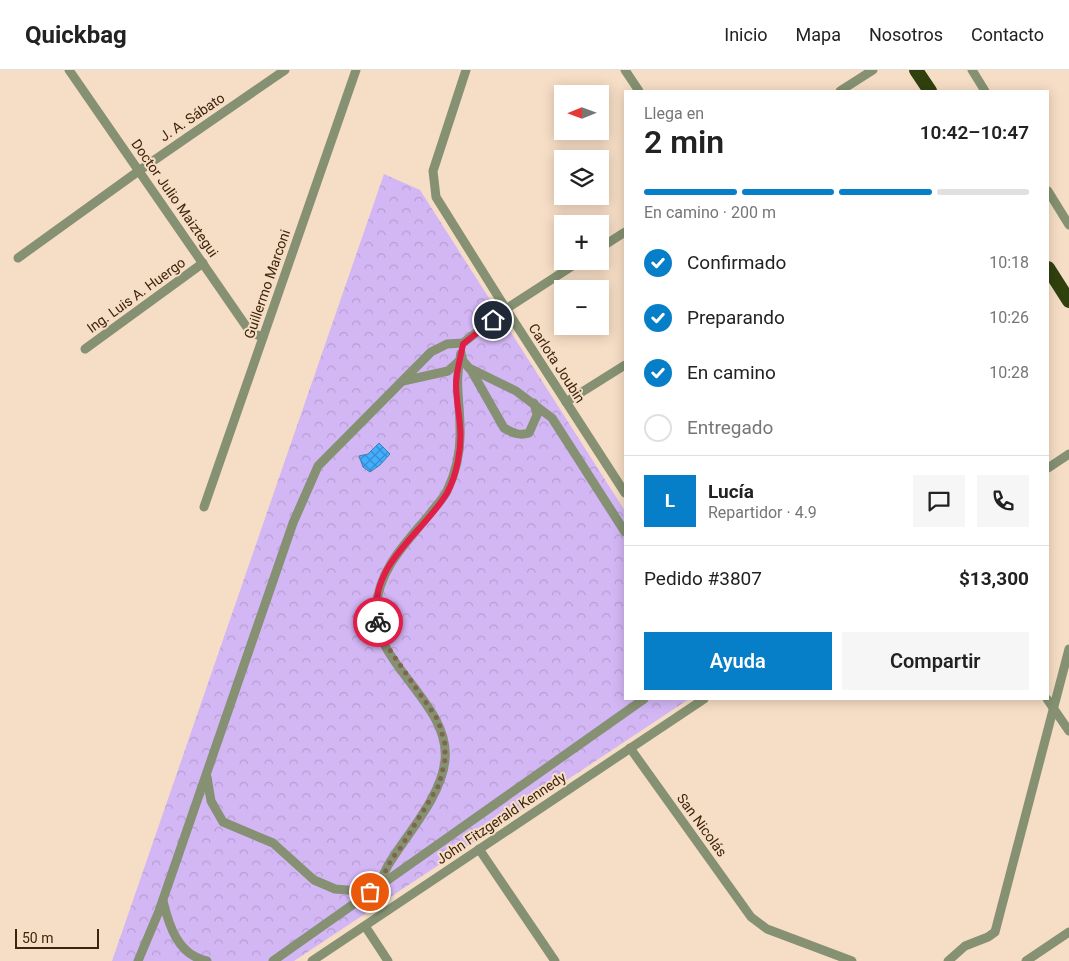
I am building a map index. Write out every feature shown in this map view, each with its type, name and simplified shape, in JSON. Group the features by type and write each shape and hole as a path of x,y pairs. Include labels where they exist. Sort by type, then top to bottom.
{"highway":[{"path":"916,70 929,90"},
{"path":"1049,270 1069,301"}],"street":[{"name":"Doctor Julio Maiztegui","path":"69,70 252,333 263,337"},
{"name":"J. A. Sábato","path":"18,258 140,170 285,70"},
{"name":"Guillermo Marconi","path":"204,507 356,70"},
{"name":"Carlota Joubin","path":"466,70 433,171 436,197 506,309 624,489"},
{"path":"625,70 638,90"},
{"path":"842,90 872,70"},
{"path":"972,70 984,90"},
{"path":"1049,192 1069,225"},
{"path":"609,242 624,233"},
{"name":"Ing. Luis A. Huergo","path":"85,349 203,263"},
{"path":"400,382 448,371 461,352 506,309 566,270"},
{"path":"138,961 162,901 207,774 293,523 318,466 431,352 447,344 461,352 463,361 504,428 522,435 529,433 537,415 534,403"},
{"path":"378,886 391,860 439,785 445,760 445,744 438,720 385,643 375,611 379,588 389,565 447,493 455,471 460,429 456,385 461,352"},
{"path":"566,402 624,365"},
{"path":"469,368 534,403 552,418 624,530"},
{"path":"1049,467 1069,454"},
{"path":"948,961 965,946 988,937 995,932 1052,707 1069,649"},
{"path":"272,961 643,700"},
{"name":"John Fitzgerald Kennedy","path":"312,961 702,700"},
{"path":"1048,700 1069,731"},
{"name":"San Nicolás","path":"630,748 751,917 767,929 852,961"},
{"path":"207,774 211,801 223,822 273,843 314,880 335,889 370,892"},
{"path":"479,849 556,961"},
{"path":"162,901 168,924 183,949 206,961"},
{"path":"365,926 388,961"},
{"path":"1026,961 1069,932"}],"green space":[{"path":"384,174 420,190 624,509 624,700 687,700 294,961 112,961"}],"building":[{"path":"379,443 390,454 370,472 363,467 359,456 368,454"}],"way so far":[{"path":"370,892 378,886 391,860 439,785 445,760 445,744 438,720 423,701 385,643 378,622"}],"route":[{"path":"378,622 375,611 379,588 389,565 447,493 455,471 460,429 456,385 463,344 493,320"}]}
